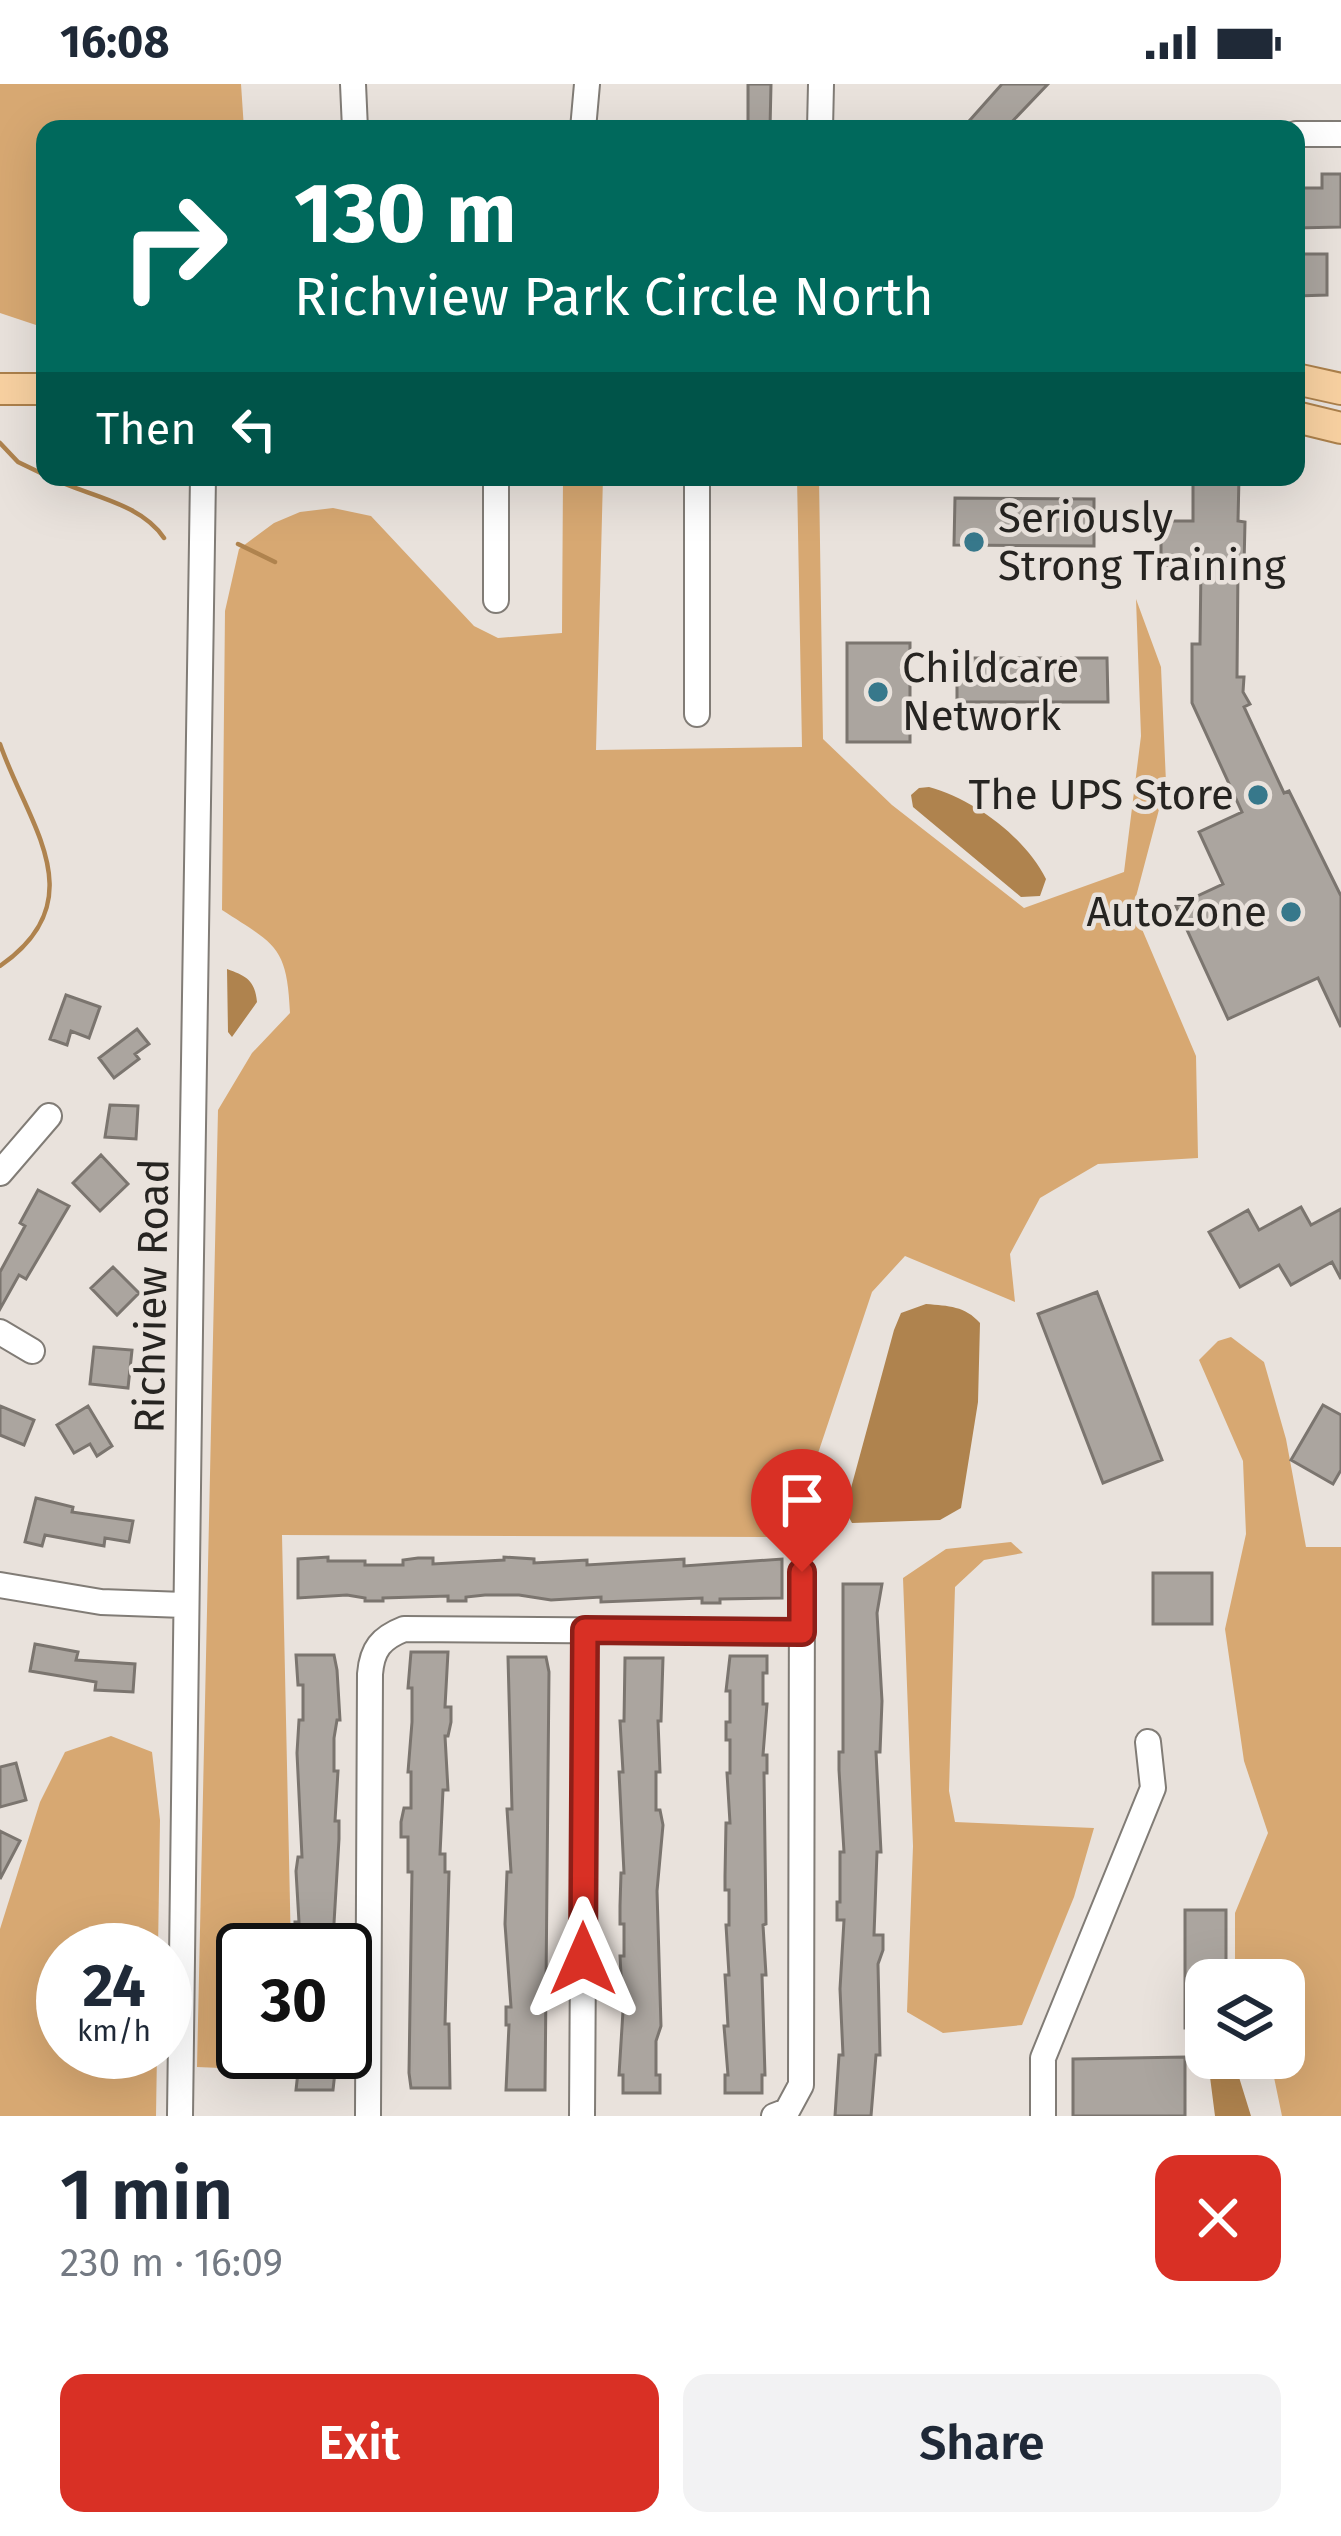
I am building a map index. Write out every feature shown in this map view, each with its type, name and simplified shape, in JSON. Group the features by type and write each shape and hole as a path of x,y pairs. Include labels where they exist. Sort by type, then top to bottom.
{"main road":[{"path":"1305,381 1341,388"},
{"path":"0,389 36,389"},
{"path":"1305,419 1341,428"}],"street":[{"path":"353,84 355,120"},
{"path":"584,120 587,84"},
{"path":"820,84 820,120"},
{"path":"1305,134 1341,134"},
{"name":"Richview Road","path":"181,2116 202,486"},
{"path":"496,486 496,600"},
{"path":"697,486 697,714"},
{"path":"0,1173 49,1115"},
{"path":"0,1332 32,1351"},
{"path":"780,2113 798,2097 800,2085 802,1572"},
{"path":"0,1585 57,1597 184,1605"},
{"path":"368,2116 370,1674 374,1650 381,1642 404,1629 802,1632"},
{"path":"582,2116 585,1630"},
{"path":"1042,2116 1042,2058 1153,1788 1148,1742"}],"shaded area":[{"path":"0,84 241,84 243,120 36,120 36,325 0,313"},
{"path":"563,486 603,486 596,750 802,747 797,486 819,486 823,739 892,805 1024,908 1124,872 1141,736 1136,599 1161,667 1166,783 1133,908 1196,1056 1198,1158 1098,1164 1040,1198 1010,1254 1015,1302 905,1256 872,1292 790,1537 282,1535 290,1923 216,1923 216,2068 197,2067 218,1110 252,1053 290,1013 286,974 275,950 222,910 225,611 239,549 274,523 300,512 333,508 371,516 474,626 498,638 562,633"},
{"path":"929,787 980,810 1011,834 1046,879 1040,896 1021,897 913,807 911,795"},
{"path":"227,969 249,980 257,1002 232,1037 228,1032"},
{"path":"926,1304 962,1310 980,1323 978,1402 961,1508 940,1520 852,1523 845,1510 894,1330 901,1313"},
{"path":"1231,1337 1264,1362 1286,1439 1306,1547 1341,1547 1341,2116 1282,2116 1274,2079 1305,2079 1305,1959 1235,1959 1235,1913 1268,1833 1244,1761 1225,1629 1246,1534 1243,1461 1199,1360 1218,1341"},
{"path":"1011,1542 1023,1553 984,1560 955,1587 949,1791 955,1822 1094,1828 1074,1897 1022,2025 943,2033 907,2012 913,1846 903,1578 946,1549"},
{"path":"111,1736 152,1752 160,1820 158,1923 36,1923 36,2079 157,2079 156,2116 0,2116 0,1929 40,1802 65,1752"},
{"path":"1210,2079 1240,2079 1251,2116 1215,2116"}],"building":[{"path":"748,84 771,84 770,120 748,120"},
{"path":"1002,84 1048,84 1014,120 970,120"},
{"path":"1322,174 1341,174 1341,227 1305,228 1305,188 1322,188"},
{"path":"1305,254 1327,254 1327,295 1305,296"},
{"path":"1193,486 1239,486 1238,521 1245,522 1244,566 1238,565 1237,677 1244,677 1243,692 1250,704 1244,707 1284,793 1289,791 1341,896 1341,1027 1318,978 1228,1019 1176,906 1223,884 1199,832 1242,812 1192,703 1192,644 1200,644 1201,565 1161,565 1161,521 1193,521"},
{"path":"955,498 1094,499 1094,546 954,545"},
{"name":"Childcare Network","path":"847,643 910,643 910,742 847,742"},
{"path":"957,658 1107,658 1108,702 957,702"},
{"path":"66,995 100,1007 89,1038 71,1031 67,1045 50,1039"},
{"path":"137,1029 149,1044 135,1054 139,1059 114,1078 99,1058"},
{"path":"110,1105 138,1106 136,1139 105,1137"},
{"path":"101,1155 128,1184 100,1211 73,1183"},
{"path":"38,1190 69,1206 26,1279 19,1275 0,1309 0,1272"},
{"path":"1301,1207 1311,1225 1341,1209 1341,1279 1332,1262 1291,1285 1279,1265 1240,1287 1209,1232 1248,1210 1259,1230"},
{"path":"113,1267 139,1293 117,1315 91,1288"},
{"path":"1097,1292 1162,1460 1103,1483 1038,1314"},
{"path":"94,1347 132,1350 128,1388 90,1384"},
{"path":"1323,1405 1341,1415 1341,1470 1333,1484 1291,1460"},
{"path":"0,1406 34,1420 24,1445 0,1435"},
{"path":"88,1406 112,1446 97,1456 90,1444 74,1453 57,1425"},
{"path":"36,1498 73,1507 72,1512 133,1521 129,1542 105,1538 104,1546 45,1535 42,1546 25,1542"},
{"path":"328,1557 328,1561 365,1561 365,1565 403,1565 403,1560 418,1558 433,1558 433,1564 504,1557 534,1559 534,1563 587,1560 587,1565 684,1559 684,1566 782,1559 782,1598 702,1603 702,1598 601,1602 601,1597 551,1600 519,1595 466,1597 466,1601 448,1601 448,1596 383,1601 347,1595 298,1598 298,1559"},
{"path":"1153,1573 1212,1573 1212,1624 1153,1624"},
{"path":"843,1584 882,1584 877,1613 882,1701 880,1752 876,1752 881,1852 877,1852 874,1935 883,1935 883,1950 878,1964 880,2055 876,2055 871,2116 835,2116 839,2055 843,2055 844,1920 837,1920 837,1902 840,1852 844,1852 839,1770 839,1752 843,1752"},
{"path":"35,1644 78,1652 76,1660 135,1664 133,1692 95,1690 96,1682 30,1671"},
{"path":"411,1652 448,1652 445,1707 451,1707 451,1722 445,1736 448,1790 443,1790 440,1854 445,1854 445,1872 449,1872 445,2024 449,2024 450,2088 411,2088 409,2073 412,1872 408,1872 408,1837 401,1837 401,1822 404,1808 411,1808"},
{"path":"296,1655 334,1655 340,1720 334,1738 334,1771 338,1771 335,1821 339,1821 334,1923 295,1923 299,1922 296,1871 298,1857 302,1857 297,1753 303,1685 298,1685"},
{"path":"730,1656 767,1656 767,1673 763,1673 767,1773 762,2093 725,2093"},
{"path":"508,1657 546,1657 549,1672 545,2090 506,2090 506,2007 511,2007 505,1924 507,1872 511,1872 507,1809 512,1809"},
{"path":"625,1658 663,1658 660,1772 656,1772 656,1810 660,1810 663,1825 657,1891 661,2026 656,2075 660,2075 660,2093 623,2093 623,2075 619,2075 624,1873 619,1772 623,1772 620,1721 624,1721"},
{"path":"16,1763 26,1800 0,1807 0,1767"},
{"path":"0,1831 20,1841 0,1879"},
{"path":"1185,1910 1226,1910 1226,1959 1185,1959"},
{"path":"1185,2057 1185,2116 1073,2116 1073,2059"},
{"path":"297,2079 334,2079 333,2090 296,2090"}],"waterway":[{"path":"0,443 18,462 36,471"},
{"path":"72,486 127,508 164,538"},
{"path":"238,544 275,562"},
{"path":"0,744 38,832 50,888 44,914 29,941 0,966"}],"place":[{"name":"Seriously Strong Training","path":"974,542"},
{"name":"Childcare Network","path":"878,692"},
{"name":"The UPS Store","path":"1258,795"},
{"name":"AutoZone","path":"1291,912"}],"route":[{"path":"583,1959 585,1630 802,1632 802,1572"}]}
